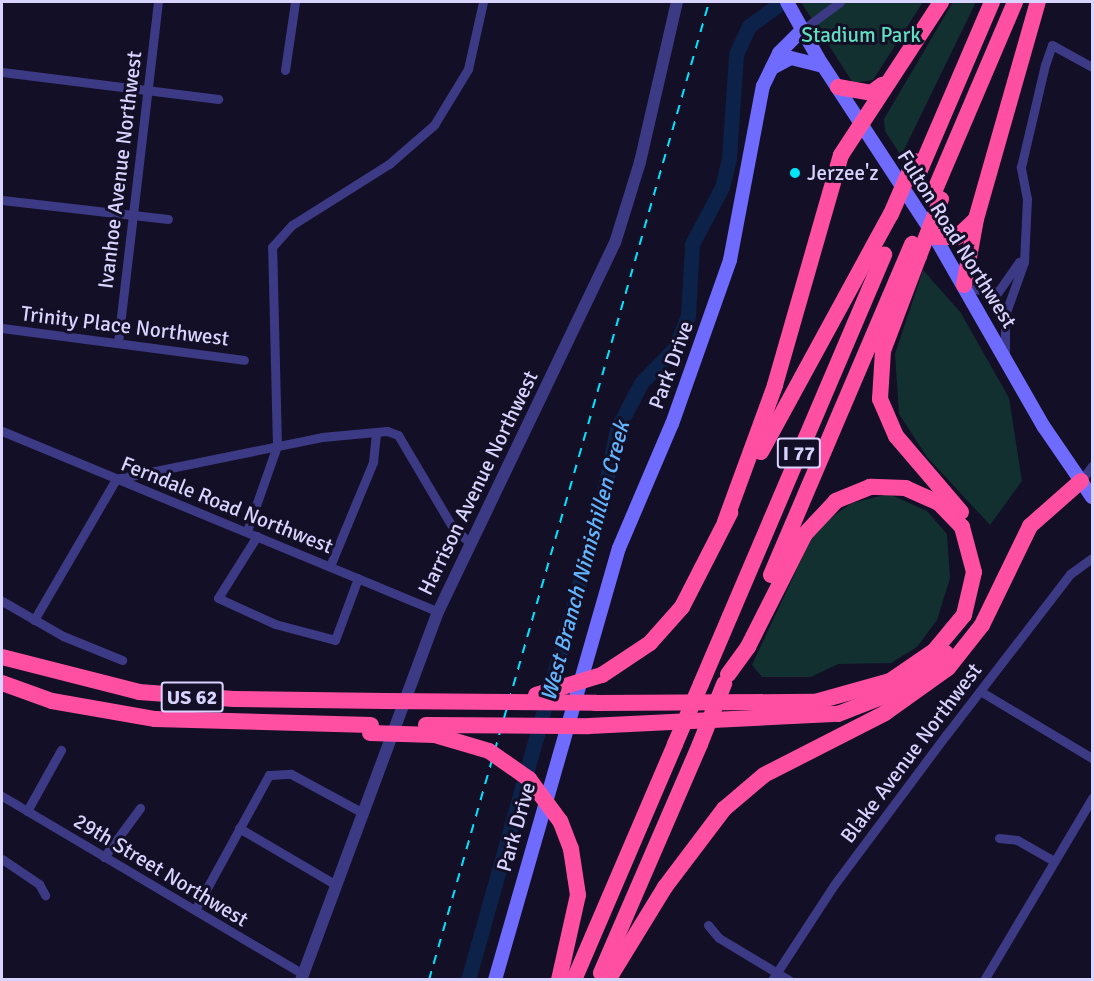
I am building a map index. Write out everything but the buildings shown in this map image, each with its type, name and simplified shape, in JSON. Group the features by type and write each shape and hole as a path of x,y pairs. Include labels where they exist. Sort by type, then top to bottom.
{"highway":[{"path":"725,522 775,385 829,189 859,122 941,2"},
{"name":"I 77","path":"574,980 701,684 894,219 992,2"},
{"name":"I 77","path":"598,980 726,680 915,250 982,79 1015,2"},
{"path":"964,286 976,219 1038,2"},
{"path":"838,87 871,93 888,80"},
{"path":"460,701 544,694 602,675 634,656 669,622 694,586 725,522 894,219"},
{"path":"935,237 957,237 976,219"},
{"path":"370,729 634,725 800,719 852,710 919,678 966,631 983,588 977,538 957,507 896,436 880,399 883,351 915,250"},
{"path":"608,980 670,878 724,809 795,756 905,700 948,668 974,639 1024,534 1081,481"},
{"path":"460,701 815,702 890,681 934,651 964,615 974,572 962,527 939,503 906,488 870,487 836,501 805,534 748,647 726,680"},
{"name":"US 62","path":"2,657 82,681 150,693 386,701 460,701"},
{"name":"US 62","path":"2,683 52,701 197,723 236,732 370,729"},
{"path":"2,689 52,701"},
{"path":"634,725 813,727 849,720 905,700"},
{"path":"370,729 435,735 489,751 529,779 560,821 572,849 578,895 559,980"}],"main road":[{"name":"Fulton Road Northwest","path":"787,2 859,122 935,237 1005,358 1092,497"},
{"name":"Park Drive","path":"495,980 619,548 672,424 730,260 758,103 770,69 800,26"},
{"path":"770,69 791,58 825,67"}],"street":[{"name":"Ivanhoe Avenue Northwest","path":"118,342 158,2"},
{"path":"285,70 295,2"},
{"path":"247,531 277,446 272,247 292,225 389,165 434,125 468,69 483,2"},
{"name":"Harrison Avenue Northwest","path":"302,977 438,612 615,243 640,162 677,2"},
{"path":"800,26 840,2"},
{"path":"1005,358 1005,320 1023,255 1027,199 1021,167 1052,45 1092,67"},
{"path":"2,72 218,99"},
{"path":"2,200 168,219"},
{"path":"964,286 989,294 1003,289 1023,255"},
{"path":"1003,289 1013,295"},
{"name":"Trinity Place Northwest","path":"2,328 244,360"},
{"name":"Ferndale Road Northwest","path":"2,432 247,531 438,612"},
{"path":"330,566 373,462 376,432"},
{"path":"34,620 116,479 277,446 376,432 398,435 453,528 471,543"},
{"path":"1081,481 1092,466"},
{"path":"257,536 218,598 275,624 335,640 358,578"},
{"name":"Blake Avenue Northwest","path":"774,976 834,885 980,691 1070,574 1092,558"},
{"path":"2,601 34,620 122,660"},
{"path":"980,691 1092,758"},
{"path":"27,811 61,750"},
{"path":"195,910 265,780 280,771 363,813"},
{"name":"29th Street Northwest","path":"2,796 195,910 302,977"},
{"path":"984,980 1092,798"},
{"path":"104,857 140,808"},
{"path":"239,828 336,885"},
{"path":"999,838 1017,840 1054,861"},
{"path":"2,859 39,884 45,895"},
{"path":"708,925 719,938 774,976 789,980"}],"green space":[{"name":"Stadium Park","path":"801,2 923,2 873,80 853,83"},
{"path":"953,2 976,2 901,156 885,131 884,119"},
{"path":"923,270 961,313 1009,398 1022,481 990,525 927,457 899,414 895,354"},
{"path":"889,494 927,511 947,534 950,578 937,620 917,647 891,663 838,664 811,677 762,677 752,665 816,528 852,503"}],"waterway":[{"name":"West Branch Nimishillen Creek","path":"468,980 602,502 617,429 641,383 675,348 688,316 692,244 722,187 729,158 736,54 749,26 782,2"}],"railway":[{"path":"429,980 709,2"}],"place":[{"name":"Jerzee'z","path":"795,173"}]}
